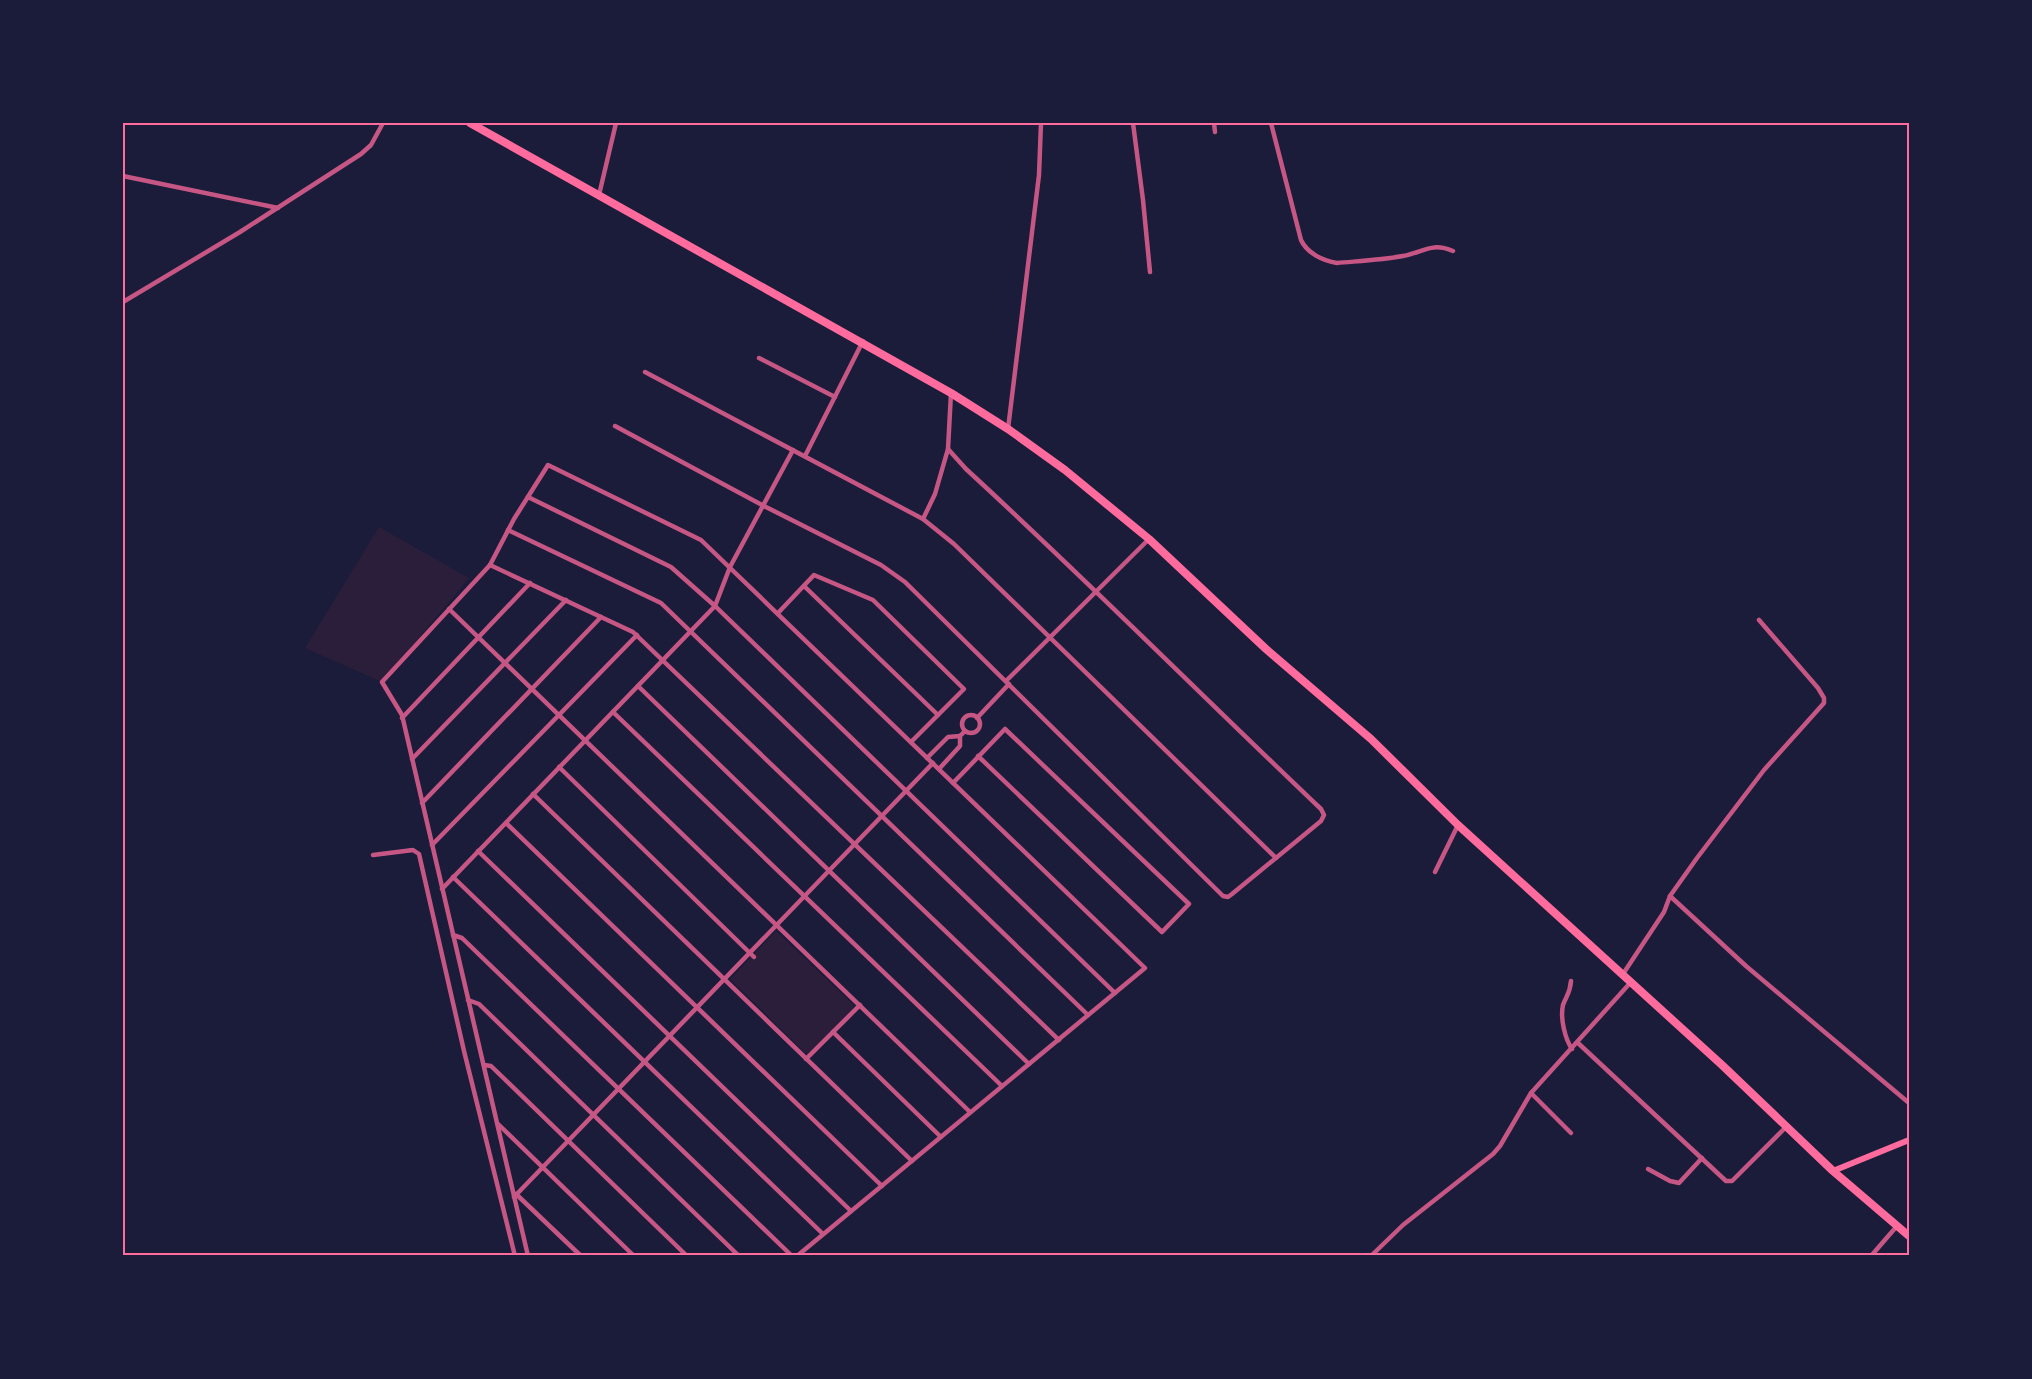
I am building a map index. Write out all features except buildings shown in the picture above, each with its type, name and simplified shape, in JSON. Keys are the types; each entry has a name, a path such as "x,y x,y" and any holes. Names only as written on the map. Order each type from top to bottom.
{"highway":[{"path":"470,123 951,393 1008,429 1065,470 1149,539 1266,649 1371,739 1458,825 1729,1071 1833,1171 1909,1236"}],"main road":[{"path":"1833,1171 1909,1140"}],"street":[{"path":"123,302 278,208 361,154 371,145 383,123"},
{"path":"599,195 616,123"},
{"path":"1008,429 1039,175 1041,123"},
{"path":"1133,123 1150,272"},
{"path":"1214,123 1215,132"},
{"path":"1271,123 1301,240 1310,252 1337,263 1404,256 1432,247 1453,251"},
{"path":"123,176 278,208"},
{"path":"805,456 862,342"},
{"path":"759,357 835,397"},
{"path":"645,372 923,519 954,543 1276,858"},
{"path":"923,519 935,494 948,449 951,393"},
{"path":"615,426 891,572 905,582 1223,896 1228,897 1321,821 1324,812 1097,591 966,469 948,449"},
{"path":"442,888 715,606 730,567 793,450"},
{"path":"528,1256 402,718 382,682 490,565 508,530 548,465 694,536 730,567 1145,968 797,1256"},
{"path":"528,497 671,567 715,606 1115,993"},
{"path":"508,530 661,603 1088,1016"},
{"path":"977,718 1050,637 1149,539"},
{"path":"490,565 637,635 1059,1040"},
{"path":"778,613 814,574 873,600 964,688 911,742"},
{"path":"402,718 530,584"},
{"path":"804,586 938,715"},
{"path":"412,759 566,600"},
{"path":"449,609 970,1112"},
{"path":"422,803 601,617"},
{"path":"1623,974 1664,912 1670,896 1764,770 1824,703 1824,698 1818,688 1759,620"},
{"path":"432,845 637,635"},
{"path":"638,686 1029,1064"},
{"path":"613,712 1002,1086"},
{"path":"972,716 977,718 980,724 978,729 974,733 965,731 962,726 965,718 972,716"},
{"path":"953,783 978,756 1005,729 1189,904 1162,932 978,756"},
{"path":"927,758 948,737 960,736 965,731"},
{"path":"939,769 960,746 960,736"},
{"path":"515,1194 724,979 752,955 804,896 933,764"},
{"path":"559,767 752,955"},
{"path":"533,794 912,1161"},
{"path":"506,823 882,1186"},
{"path":"1435,872 1458,825"},
{"path":"373,855 412,850 419,854 464,1051 515,1256"},
{"path":"478,851 851,1211"},
{"path":"453,877 823,1234"},
{"path":"1670,896 1746,966 1909,1103"},
{"path":"453,935 462,938 792,1256"},
{"path":"1571,981 1570,992 1563,1008 1565,1038 1572,1049"},
{"path":"1371,1256 1403,1225 1500,1146 1531,1093 1631,982"},
{"path":"468,1000 479,1004 739,1256"},
{"path":"806,1059 860,1005"},
{"path":"833,1032 941,1137"},
{"path":"1578,1043 1726,1181 1732,1181 1786,1127"},
{"path":"483,1065 491,1066 687,1256"},
{"path":"1531,1093 1571,1133"},
{"path":"497,1123 634,1256"},
{"path":"1648,1169 1679,1183 1702,1158"},
{"path":"515,1194 581,1256"},
{"path":"1871,1256 1897,1225"}],"shaded area":[{"path":"379,527 469,578 382,682 305,648"},
{"path":"776,931 855,1006 807,1055 730,979"}]}
